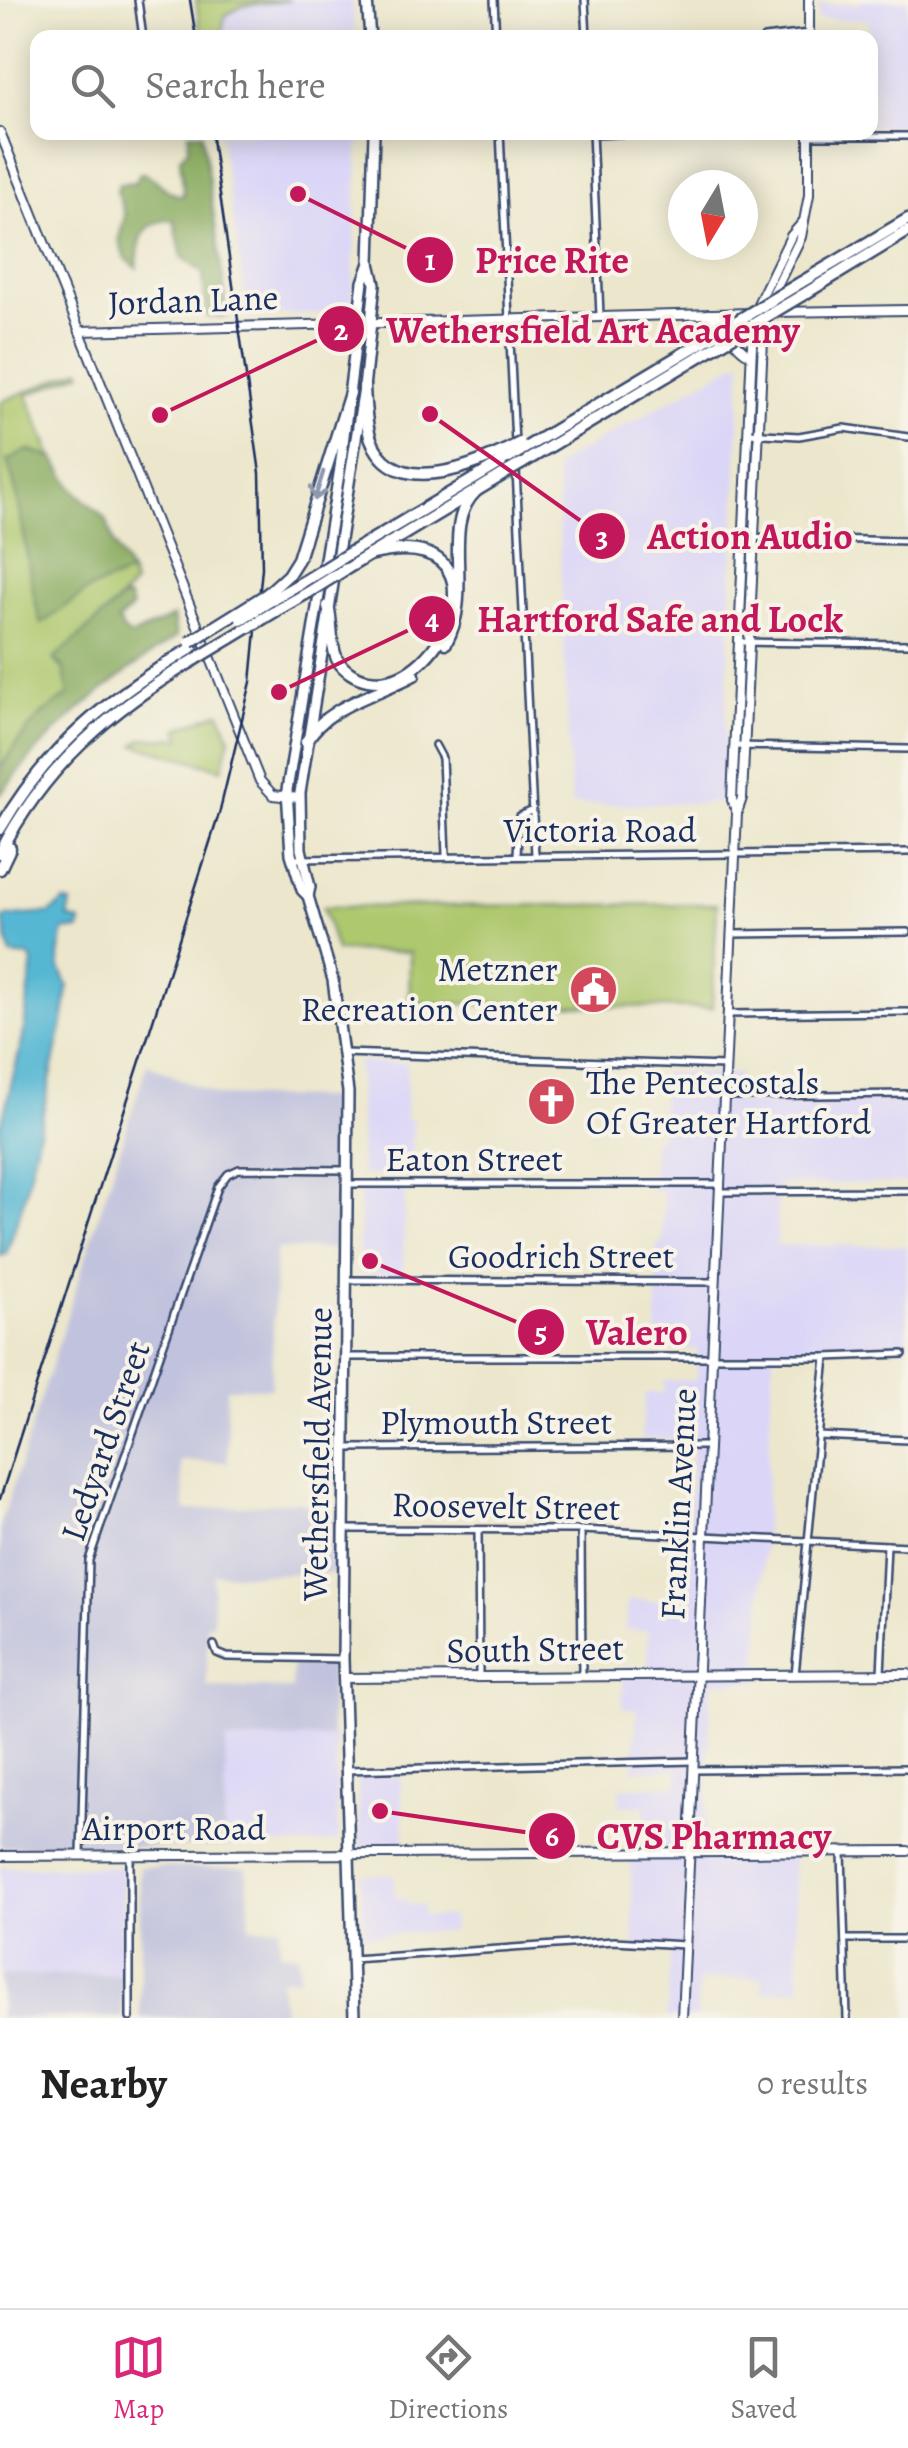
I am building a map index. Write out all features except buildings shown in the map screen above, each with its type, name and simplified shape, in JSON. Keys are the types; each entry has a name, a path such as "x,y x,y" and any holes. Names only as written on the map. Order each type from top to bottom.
{"highway":[{"path":"0,853 32,798 69,754 111,714 193,650 270,602 308,592 521,464 908,219"},
{"path":"803,288 908,231"},
{"path":"0,829 29,783 63,742 150,672 193,650 514,451 717,340"},
{"path":"364,386 373,443 385,459 400,469 442,473 514,451"},
{"path":"270,602 298,559 350,393"},
{"path":"301,748 328,716 412,676 443,648 460,605 458,518 476,491"},
{"path":"328,606 336,657 359,678 381,680 402,674 435,648 448,625 454,600 447,569 434,555 416,549 369,555"},
{"path":"0,870 30,809 69,754"}],"main road":[{"path":"367,0 369,30"},
{"path":"809,0 809,30"},
{"path":"0,132 260,782 270,794 299,798"},
{"path":"297,858 287,798 301,748 328,606 372,321 374,140"},
{"path":"736,813 732,800 754,313 803,222 808,195 809,140"},
{"path":"736,813 742,802 766,313 790,248"},
{"path":"297,858 301,748 363,282 370,263"},
{"path":"784,270 788,294 810,312"},
{"name":"Jordan Lane","path":"80,331 509,317 908,310"},
{"path":"706,313 718,319 743,351 752,355"},
{"name":"Franklin Avenue","path":"682,2018 736,813"},
{"name":"Wethersfield Avenue","path":"297,858 310,887 308,896 328,963 344,1053 348,1184 343,1678 354,2018"},
{"name":"South Street","path":"343,1678 908,1674"},
{"name":"Airport Road","path":"0,1856 908,1851"}],"street":[{"path":"138,0 143,30"},
{"path":"494,0 496,30"},
{"path":"585,0 587,30"},
{"path":"878,135 908,136"},
{"path":"500,140 536,855"},
{"path":"592,140 600,315"},
{"path":"748,433 799,436 844,428 908,436"},
{"path":"743,537 908,541"},
{"path":"738,642 908,644"},
{"path":"435,745 442,758 446,855"},
{"path":"734,746 908,750"},
{"path":"518,856 519,816 531,811"},
{"name":"Victoria Road","path":"297,858 908,852"},
{"path":"731,934 908,932"},
{"path":"728,1014 908,1012"},
{"path":"344,1053 725,1066"},
{"path":"724,1096 908,1094"},
{"name":"Ledyard Street","path":"81,1856 90,1560 218,1187 228,1174 239,1169 348,1170"},
{"name":"Eaton Street","path":"348,1184 908,1192"},
{"name":"Goodrich Street","path":"347,1280 715,1282"},
{"path":"346,1357 826,1358 903,1354"},
{"path":"795,1675 826,1358"},
{"path":"818,1436 908,1440"},
{"name":"Plymouth Street","path":"345,1448 708,1446"},
{"name":"Roosevelt Street","path":"344,1529 581,1530 908,1546"},
{"path":"478,1530 479,1678"},
{"path":"581,1530 582,1676"},
{"path":"881,1674 887,1545"},
{"path":"214,1645 218,1654 228,1657 343,1659"},
{"path":"346,1770 908,1768"},
{"path":"842,1852 847,2018"},
{"path":"130,1856 130,2018"},
{"path":"845,1939 908,1939"},
{"path":"352,1959 614,1941 685,1944"}],"shaded area":[{"path":"290,0 352,0 354,30 222,30 225,16 234,9"},
{"path":"862,0 908,0 908,127 878,127 878,30 869,30 869,20 818,19 818,5 861,4"},
{"path":"221,140 359,140 352,312 248,316"},
{"path":"742,360 722,803 571,805 556,465"},
{"path":"358,1062 407,1063 406,1119 413,1120 410,1175 361,1175"},
{"path":"147,1064 218,1096 339,1098 338,1249 276,1249 271,1388 226,1388 228,1462 180,1461 186,1511 299,1501 312,1508 335,1511 334,1574 213,1574 213,1623 207,1624 207,1687 292,1689 292,1665 330,1665 331,1737 226,1741 224,1847 0,1847 0,1527"},
{"path":"663,1072 739,1074 739,1103 908,1101 908,1183 777,1185 777,1245 908,1246 907,1348 774,1349 757,1682 712,1682 705,1843 792,1843 800,1989 762,1992 762,1977 699,1981 697,2018 667,2018 670,1950 634,1948 630,1844 645,1843 645,1806 620,1806 620,1788 678,1785 678,1769 633,1770 637,1709 622,1709 623,1667 648,1667 648,1631 626,1630 628,1600 686,1602 693,1439 641,1439 645,1393 664,1393 664,1381 696,1380 697,1349 657,1349 657,1243 663,1243 663,1191 652,1190 653,1139 660,1138"},
{"path":"360,1190 405,1190 403,1274 359,1274"},
{"path":"335,1736 338,1841 224,1847 225,1741"},
{"path":"400,1776 405,1846 360,1846 358,1778"},
{"path":"0,1867 122,1867 122,1975 0,1975"},
{"path":"140,1867 247,1868 250,1927 279,1927 280,1953 298,1953 299,1978 280,1978 283,2017 343,2018 140,2018"},
{"path":"394,1874 395,1899 407,1899 407,1905 422,1905 423,1917 452,1916 453,1931 363,1936 361,1875"},
{"path":"0,1975 122,1975 122,2018 0,2018"}],"green space":[{"path":"196,0 290,0 242,6 225,16 222,30 200,30"},
{"path":"189,140 203,140 228,316 206,314 203,273 182,257 174,220 148,228 140,242 137,268 124,257 119,239 125,215 117,191 119,184 135,182 140,173 146,174 171,193 184,196 180,158 188,149"},
{"path":"81,369 83,372 27,395 89,549 34,592 41,623 90,589 130,573 134,584 54,660 64,669 69,695 41,715 0,769 0,402"},
{"path":"28,450 54,458 74,490 106,519 130,573 90,589 41,624 7,461"},
{"path":"124,597 132,608 118,621 124,631 132,636 173,617 176,637 81,708 38,749 0,795 0,769 15,745 41,715 69,695 63,667 54,659"},
{"path":"220,712 230,737 222,769 135,745 142,739 181,738 178,729"},
{"path":"717,904 712,1008 409,1003 410,952 336,951 323,907"}],"water":[{"path":"64,902 71,904 68,918 81,922 80,930 64,930 59,956 68,986 64,1017 24,1199 6,1254 0,1256 0,1129 23,1037 33,962 30,957 11,955 3,920 49,914"}],"railway":[{"path":"190,0 195,30"},
{"path":"0,1499 219,814 251,682 262,568 260,473 212,140"}],"place":[{"name":"Price Rite","path":"298,194"},
{"name":"Action Audio","path":"430,414"},
{"name":"Wethersfield Art Academy","path":"160,415"},
{"name":"Hartford Safe and Lock","path":"279,692"},
{"name":"Metzner Recreation Center","path":"593,989"},
{"name":"The Pentecostals Of Greater Hartford","path":"551,1102"},
{"name":"Valero","path":"370,1261"},
{"name":"CVS Pharmacy","path":"380,1811"}]}
